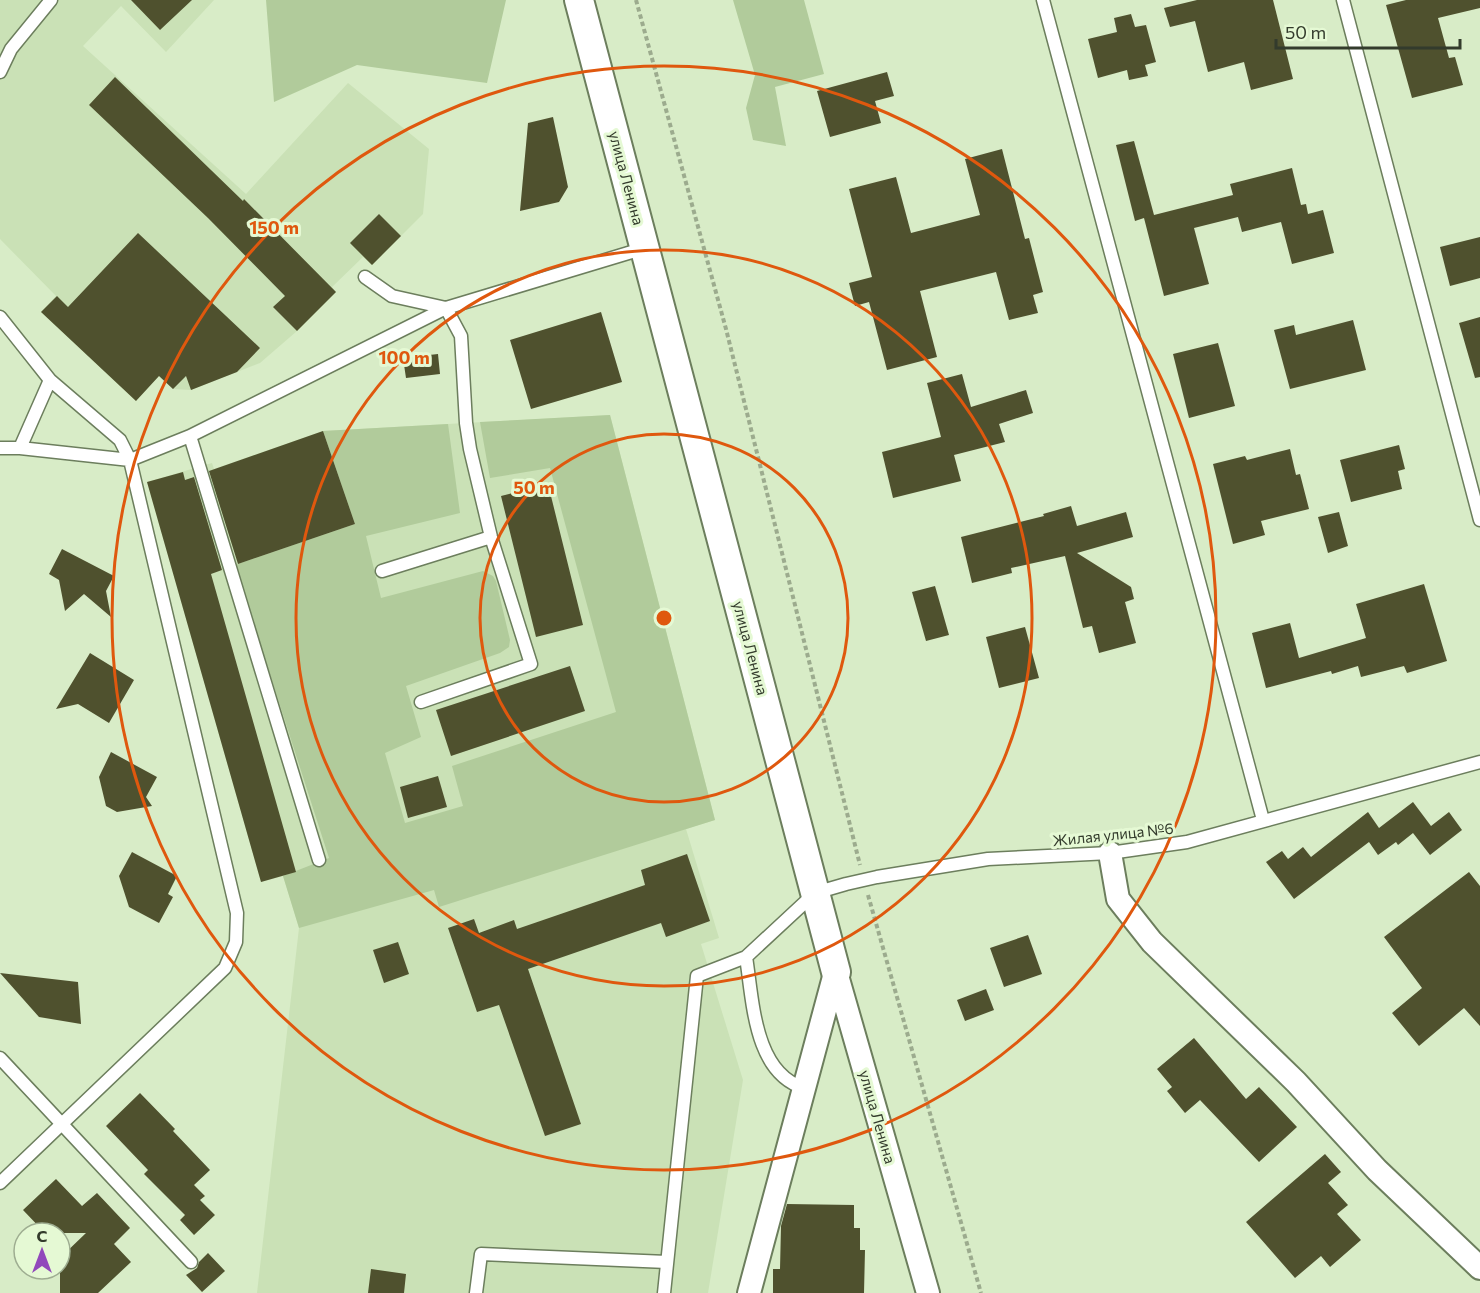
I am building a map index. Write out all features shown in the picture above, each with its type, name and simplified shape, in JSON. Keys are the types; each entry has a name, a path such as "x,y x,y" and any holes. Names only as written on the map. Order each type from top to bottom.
{"street":[{"name":"улица Ленина","path":"579,0 836,972 928,1293"},
{"path":"1110,853 1118,899 1152,942 1296,1082 1377,1170 1480,1268"},
{"path":"749,1293 836,972"}],"lane":[{"path":"0,72 11,49 51,0"},
{"path":"1042,0 1263,820"},
{"path":"1343,0 1480,520"},
{"path":"0,448 20,448 130,460 190,436 446,308 645,248"},
{"path":"365,277 392,296 446,308 461,336 466,423 470,449 491,537 531,664 422,702"},
{"path":"0,317 50,380 120,440 130,460 237,913 236,942 225,968 0,1183"},
{"path":"20,448 50,380"},
{"path":"190,436 319,860"},
{"path":"382,571 491,537"},
{"name":"Жилая улица №6","path":"815,893 864,880 988,859 1110,853 1186,842 1480,762"},
{"path":"664,1293 697,976 746,957 815,893"},
{"path":"746,957 759,1032 766,1055 779,1073 792,1084 804,1088"},
{"path":"0,1058 191,1262"},
{"path":"476,1293 481,1254 667,1262"}],"path":[{"path":"636,0 726,329 864,880 981,1293"}],"shaded area":[{"path":"0,0 214,0 166,52 121,6 83,46 246,194 348,83 429,149 423,214 372,265 363,257 332,287 336,292 297,331 260,363 191,390 173,389 159,376 136,401 41,312 56,296 0,239"},
{"path":"266,0 506,0 487,83 357,65 274,102"},
{"path":"733,0 804,0 824,74 775,87 786,146 753,140 746,108 755,75"},
{"path":"610,415 715,820 686,829 719,938 701,944 743,1080 708,1293 257,1293 299,928 283,876 261,882 147,482 212,463 214,469 323,431"},
{"path":"610,415 715,820 439,907 434,890 299,928 283,876 329,858 235,565 355,524 323,431 448,424 460,513 366,536 381,598 483,571 493,576 496,581 510,640 509,647 500,653 406,686 421,737 385,753 405,823 463,806 452,766 616,712 550,468 490,478 480,422"}],"building":[{"path":"131,0 192,0 160,30"},
{"path":"1197,0 1273,0 1293,79 1251,90 1244,62 1208,72 1195,21 1170,27 1164,8"},
{"path":"1406,0 1480,0 1480,8 1438,18 1449,58 1455,57 1463,85 1412,98 1386,5"},
{"path":"1131,14 1135,27 1146,25 1156,62 1145,65 1148,76 1129,80 1127,70 1098,78 1088,39 1117,32 1114,18"},
{"path":"887,72 894,96 875,101 881,123 830,137 817,91"},
{"path":"115,77 243,201 244,199 336,292 297,331 273,307 285,296 208,218 89,105"},
{"path":"553,117 568,187 559,202 520,211 528,123"},
{"path":"1134,141 1154,215 1233,195 1230,184 1292,168 1301,205 1306,204 1308,214 1323,210 1334,253 1292,264 1281,222 1242,232 1238,217 1194,228 1209,284 1164,296 1144,218 1135,221 1116,145"},
{"path":"1002,149 1025,239 1029,238 1043,292 1033,295 1038,313 1009,320 996,272 920,291 937,357 887,370 869,302 855,306 849,283 872,277 849,189 896,177 911,233 980,215 965,159"},
{"path":"379,214 401,236 372,265 350,243"},
{"path":"138,233 260,348 237,372 191,390 186,376 173,389 159,376 136,401 41,312 57,296 68,307"},
{"path":"1480,237 1480,278 1450,286 1440,247"},
{"path":"601,312 622,382 531,409 510,340"},
{"path":"1480,317 1480,377 1475,378 1459,323"},
{"path":"1353,320 1366,370 1290,389 1274,330 1294,325 1296,335"},
{"path":"1218,343 1235,406 1189,418 1173,354"},
{"path":"438,354 440,374 406,378 403,358"},
{"path":"962,374 971,407 1026,390 1033,413 999,424 1005,442 954,455 961,481 893,498 882,452 941,437 927,383"},
{"path":"323,431 355,524 238,564 209,471"},
{"path":"1399,445 1405,469 1398,471 1402,489 1351,502 1340,460"},
{"path":"1290,449 1296,475 1300,474 1309,509 1261,521 1265,535 1233,544 1213,464 1245,456 1247,460"},
{"path":"183,472 185,480 194,477 222,570 211,574 296,872 261,882 147,482"},
{"path":"548,484 583,625 536,637 501,496"},
{"path":"1071,506 1077,526 1126,512 1133,537 1077,553 1131,587 1134,599 1125,602 1136,643 1099,653 1092,626 1083,628 1065,556 1011,568 1012,573 972,583 961,537 1044,516 1043,514"},
{"path":"1339,512 1348,546 1328,553 1318,517"},
{"path":"62,549 114,576 106,591 111,617 84,594 65,611 59,580 49,574"},
{"path":"1424,584 1447,661 1407,673 1404,666 1361,677 1358,666 1266,688 1252,633 1290,623 1299,658 1366,638 1356,604"},
{"path":"935,586 949,635 926,641 912,592"},
{"path":"1025,627 1039,678 999,688 986,637"},
{"path":"90,653 134,680 109,723 78,704 56,709"},
{"path":"570,666 585,711 451,756 436,710"},
{"path":"111,752 157,777 146,797 152,806 117,812 106,806 99,777"},
{"path":"438,776 447,807 408,818 400,787"},
{"path":"1413,802 1431,826 1449,812 1462,830 1430,855 1413,833 1398,845 1396,842 1378,855 1369,842 1294,899 1266,862 1282,851 1288,859 1303,847 1311,857 1368,812 1379,828"},
{"path":"132,852 177,876 168,894 173,897 159,923 129,907 119,876"},
{"path":"687,854 710,921 666,937 661,923 528,969 581,1124 545,1136 499,1005 477,1012 448,928 474,919 479,933 514,920 517,929 645,885 641,870"},
{"path":"1469,872 1480,886 1480,1026 1464,1008 1419,1046 1392,1013 1422,988 1384,937"},
{"path":"1028,935 1042,974 1004,987 990,948"},
{"path":"398,942 409,974 384,983 373,950"},
{"path":"0,973 78,982 81,1024 39,1017"},
{"path":"986,989 994,1010 965,1021 957,1000"},
{"path":"1194,1038 1246,1099 1259,1087 1297,1127 1259,1162 1200,1100 1185,1113 1167,1091 1172,1087 1157,1069"},
{"path":"140,1093 210,1170 194,1185 205,1196 200,1200 215,1215 194,1235 180,1220 185,1215 144,1174 148,1170 106,1126"},
{"path":"1325,1154 1341,1172 1328,1183 1348,1205 1337,1214 1361,1240 1330,1267 1321,1256 1295,1278 1246,1222"},
{"path":"56,1179 82,1206 97,1193 130,1228 114,1244 131,1262 98,1293 60,1293 60,1281 72,1281 72,1246 86,1233 72,1233 72,1221 34,1221 23,1210"},
{"path":"787,1204 854,1205 854,1228 860,1228 860,1250 865,1250 864,1293 773,1293 773,1269 780,1269 781,1226"},
{"path":"208,1253 225,1271 202,1292 186,1275 197,1268 199,1262"},
{"path":"371,1269 406,1274 404,1293 368,1293"}]}
